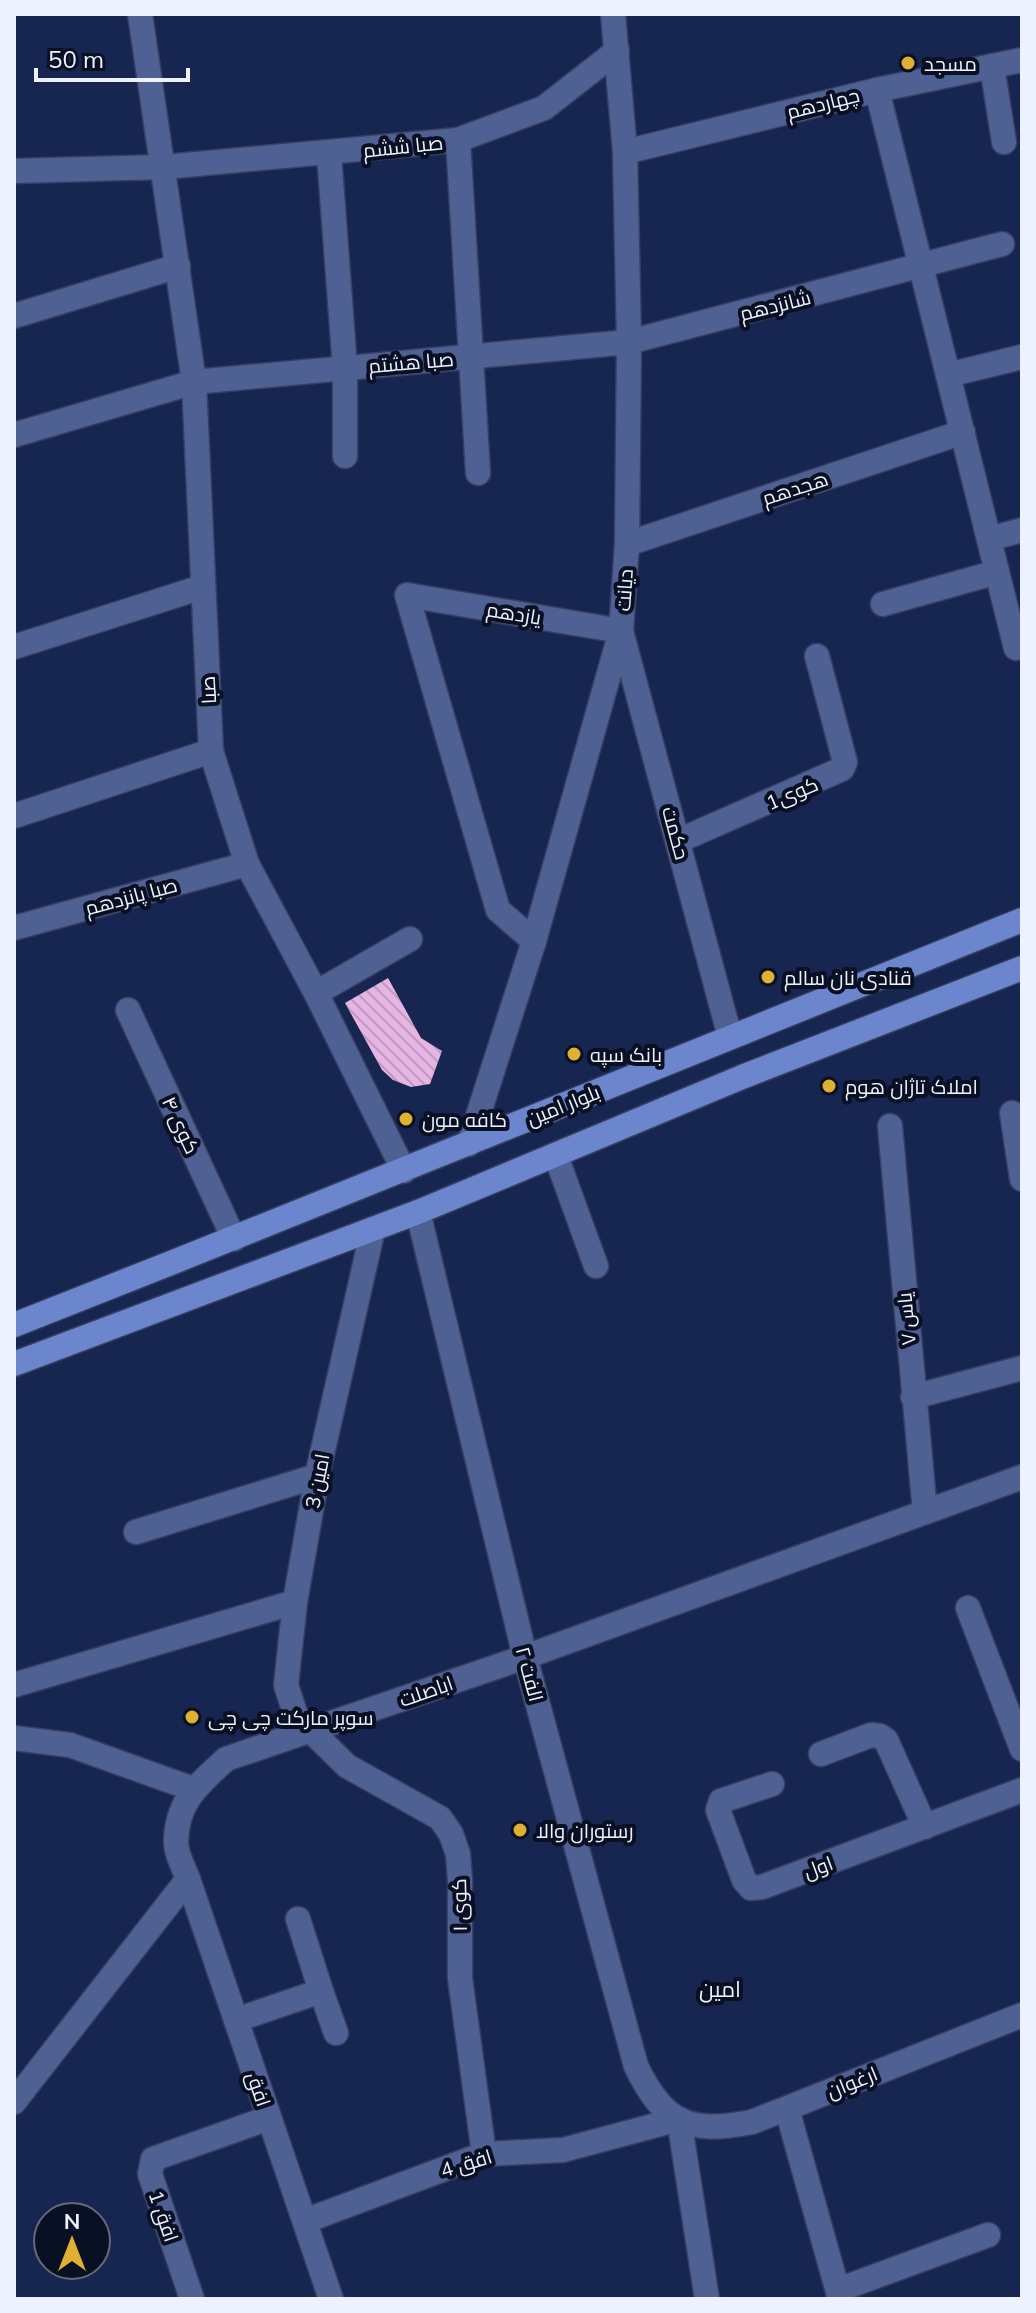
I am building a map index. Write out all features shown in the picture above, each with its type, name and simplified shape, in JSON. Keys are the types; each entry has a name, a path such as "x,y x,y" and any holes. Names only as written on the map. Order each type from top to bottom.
{"main road":[{"name":"بلوار امین","path":"14,1325 404,1171 1022,920"},
{"path":"14,1364 418,1212 742,1077 1022,968"},
{"path":"730,1037 742,1077"}],"street":[{"name":"صبا","path":"140,14 194,382 211,751 247,864 316,993 404,1171"},
{"name":"دیانت","path":"469,1144 534,941 621,631 627,544 629,342 625,152 613,14"},
{"name":"صبا ششم","path":"14,171 164,167 458,140 544,108 617,51"},
{"name":"چهاردهم","path":"625,152 877,90 1022,60"},
{"path":"992,66 1004,142"},
{"path":"877,90 1016,648"},
{"path":"458,140 478,473"},
{"path":"329,154 345,368 345,456"},
{"name":"شانزدهم","path":"629,342 1002,244"},
{"path":"14,316 178,266"},
{"name":"صبا هشتم","path":"14,435 194,382 629,342"},
{"path":"948,375 1022,357"},
{"name":"هجدهم","path":"627,544 963,432"},
{"path":"989,539 1022,530"},
{"path":"883,604 997,572"},
{"path":"14,647 202,587"},
{"name":"یازدهم","path":"534,941 498,910 407,595 621,631"},
{"name":"حکمت","path":"621,631 730,1037"},
{"name":"کوی1","path":"678,841 842,769 845,762 817,656"},
{"path":"14,816 211,751"},
{"name":"صبا پانزدهم","path":"14,928 247,864"},
{"path":"316,993 410,939"},
{"name":"کوی ۴","path":"128,1010 234,1239"},
{"path":"1012,1113 1022,1179"},
{"name":"یاس ۷","path":"890,1126 925,1512"},
{"path":"556,1156 596,1266"},
{"name":"الفت ۲","path":"418,1212 525,1657 636,2066 649,2093 668,2113 679,2119"},
{"name":"امین 3","path":"311,1730 296,1716 286,1685 295,1602 317,1476 373,1229"},
{"path":"913,1397 1022,1368"},
{"path":"136,1532 317,1476"},
{"name":"اباصلت","path":"188,1879 176,1845 182,1811 193,1789 226,1759 525,1657 1022,1477"},
{"path":"14,1685 295,1602"},
{"path":"968,1608 1022,1749"},
{"name":"کوی ۱","path":"311,1730 347,1766 440,1818 451,1834 458,1854 460,1880 460,1978 484,2154"},
{"path":"821,1754 871,1735 886,1740 925,1827"},
{"path":"14,1738 70,1745 193,1789"},
{"name":"اول","path":"772,1784 721,1801 719,1805 718,1810 744,1880 751,1888 762,1887 1022,1790"},
{"path":"14,2102 188,1879"},
{"name":"افق","path":"188,1879 331,2299"},
{"path":"298,1919 336,2033"},
{"path":"236,2020 321,1991"},
{"name":"ارغوان","path":"679,2119 717,2129 752,2122 1022,2015"},
{"path":"991,2027 1022,2036"},
{"path":"787,2109 839,2294 988,2235"},
{"name":"افق 1","path":"192,2299 150,2174 150,2166 153,2159 269,2118"},
{"path":"679,2119 707,2299"},
{"name":"افق 4","path":"305,2221 484,2154 563,2150 679,2119"}],"building":[{"path":"388,978 421,1038 442,1051 430,1084 411,1087 393,1080 382,1070 345,1003"}],"place":[{"name":"مسجد","path":"908,63"},
{"name":"قنادی نان سالم","path":"768,977"},
{"name":"بانک سپه","path":"574,1054"},
{"name":"املاک تاژان هوم","path":"829,1086"},
{"name":"کافه مون","path":"406,1119"},
{"name":"سوپر مارکت چی چی","path":"192,1717"},
{"name":"رستوران والا","path":"520,1830"}],"district":[{"name":"امین","path":"720,1989"}]}
